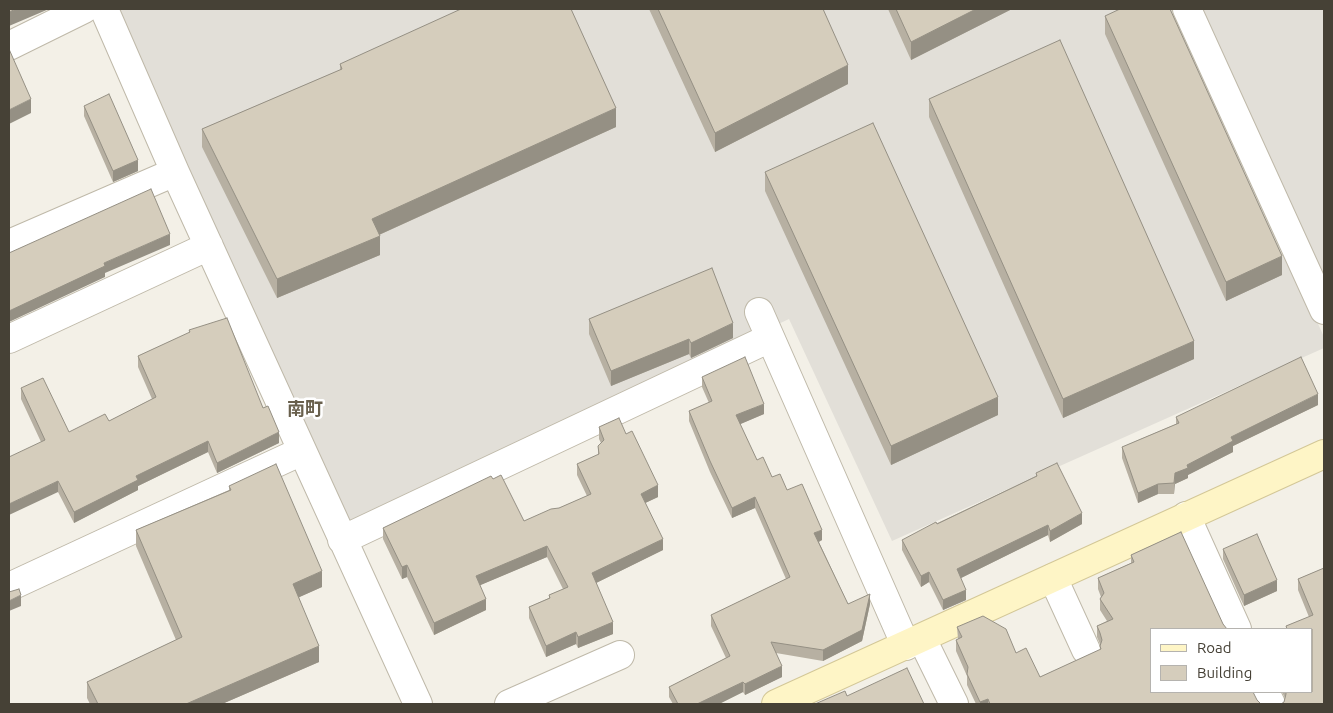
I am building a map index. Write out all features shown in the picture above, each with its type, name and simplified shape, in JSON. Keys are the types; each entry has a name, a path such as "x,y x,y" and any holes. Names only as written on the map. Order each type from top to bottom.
{"street":[{"path":"9,46 84,9"},
{"path":"104,9 175,172 418,704"},
{"path":"1187,9 1324,310"},
{"path":"9,244 175,172"},
{"path":"9,339 209,246"},
{"path":"759,312 914,642 954,704"},
{"path":"342,540 770,338"},
{"path":"9,587 302,452"},
{"path":"776,704 1324,454"},
{"path":"1186,516 1237,628"},
{"path":"1053,578 1086,650"},
{"path":"509,704 620,655"}],"shaded area":[{"path":"116,9 1176,9 1324,337 1324,348 892,541 789,319 351,525"},
{"path":"1195,9 1324,9 1324,298"}],"building":[{"path":"461,9 571,9 616,108 372,219 380,236 277,279 202,129 342,69 340,64"},
{"path":"658,9 823,9 848,65 715,133"},
{"path":"896,9 976,9 911,42"},
{"path":"1120,9 1170,9 1282,256 1226,282 1105,16"},
{"path":"1060,40 1194,341 1063,399 929,99"},
{"path":"9,49 31,99 9,110"},
{"path":"109,94 138,160 113,171 84,106"},
{"path":"873,123 998,397 891,446 765,172"},
{"path":"151,189 170,234 104,263 105,266 9,311 9,253"},
{"path":"712,268 733,323 691,343 689,339 611,371 589,319"},
{"path":"227,318 263,408 268,406 279,432 217,463 208,441 136,476 138,480 74,512 58,481 9,504 9,457 45,440 21,388 43,378 69,432 105,414 109,421 156,397 138,356 190,332 189,330"},
{"path":"745,357 764,404 736,415 757,460 763,457 772,477 780,474 787,490 802,484 822,530 814,533 848,604 870,594 862,630 823,650 771,642 782,666 697,704 678,704 669,687 730,656 711,615 790,577 755,497 732,508 689,411 712,401 702,377"},
{"path":"1301,357 1318,394 1231,437 1233,441 1187,465 1188,468 1175,473 1174,483 1158,484 1138,493 1122,447 1179,423 1176,417"},
{"path":"619,418 626,434 632,431 658,485 641,494 663,539 592,573 613,622 578,637 576,632 546,646 529,607 550,598 549,595 568,587 547,546 476,576 486,599 434,623 407,565 402,567 383,528 491,476 493,479 501,475 524,521 591,494 577,464 599,454 598,446 604,440 599,427"},
{"path":"1057,463 1082,513 1050,531 1048,525 957,569 966,590 943,600 929,572 921,576 902,540 936,522 937,524 1037,476 1036,473"},
{"path":"276,464 322,571 293,584 319,646 186,704 98,704 87,682 182,637 136,530 231,490 229,486"},
{"path":"1181,532 1226,628 1150,628 1150,693 1254,693 1261,704 990,704 988,699 980,702 967,674 968,667 956,640 962,637 957,627 983,616 1006,629 1016,653 1026,648 1040,677 1101,649 1102,640 1097,626 1113,619 1100,599 1104,593 1098,578 1134,562 1131,555"},
{"path":"1257,534 1277,580 1244,595 1223,549"},
{"path":"1324,568 1324,704 1281,704 1284,702 1286,693 1313,693 1313,628 1287,628 1286,626 1313,615 1298,579"},
{"path":"19,589 21,595 9,601 9,592"},
{"path":"907,668 924,704 815,704 845,691 847,696"}],"district":[{"name":"南町","path":"305,409"}]}
